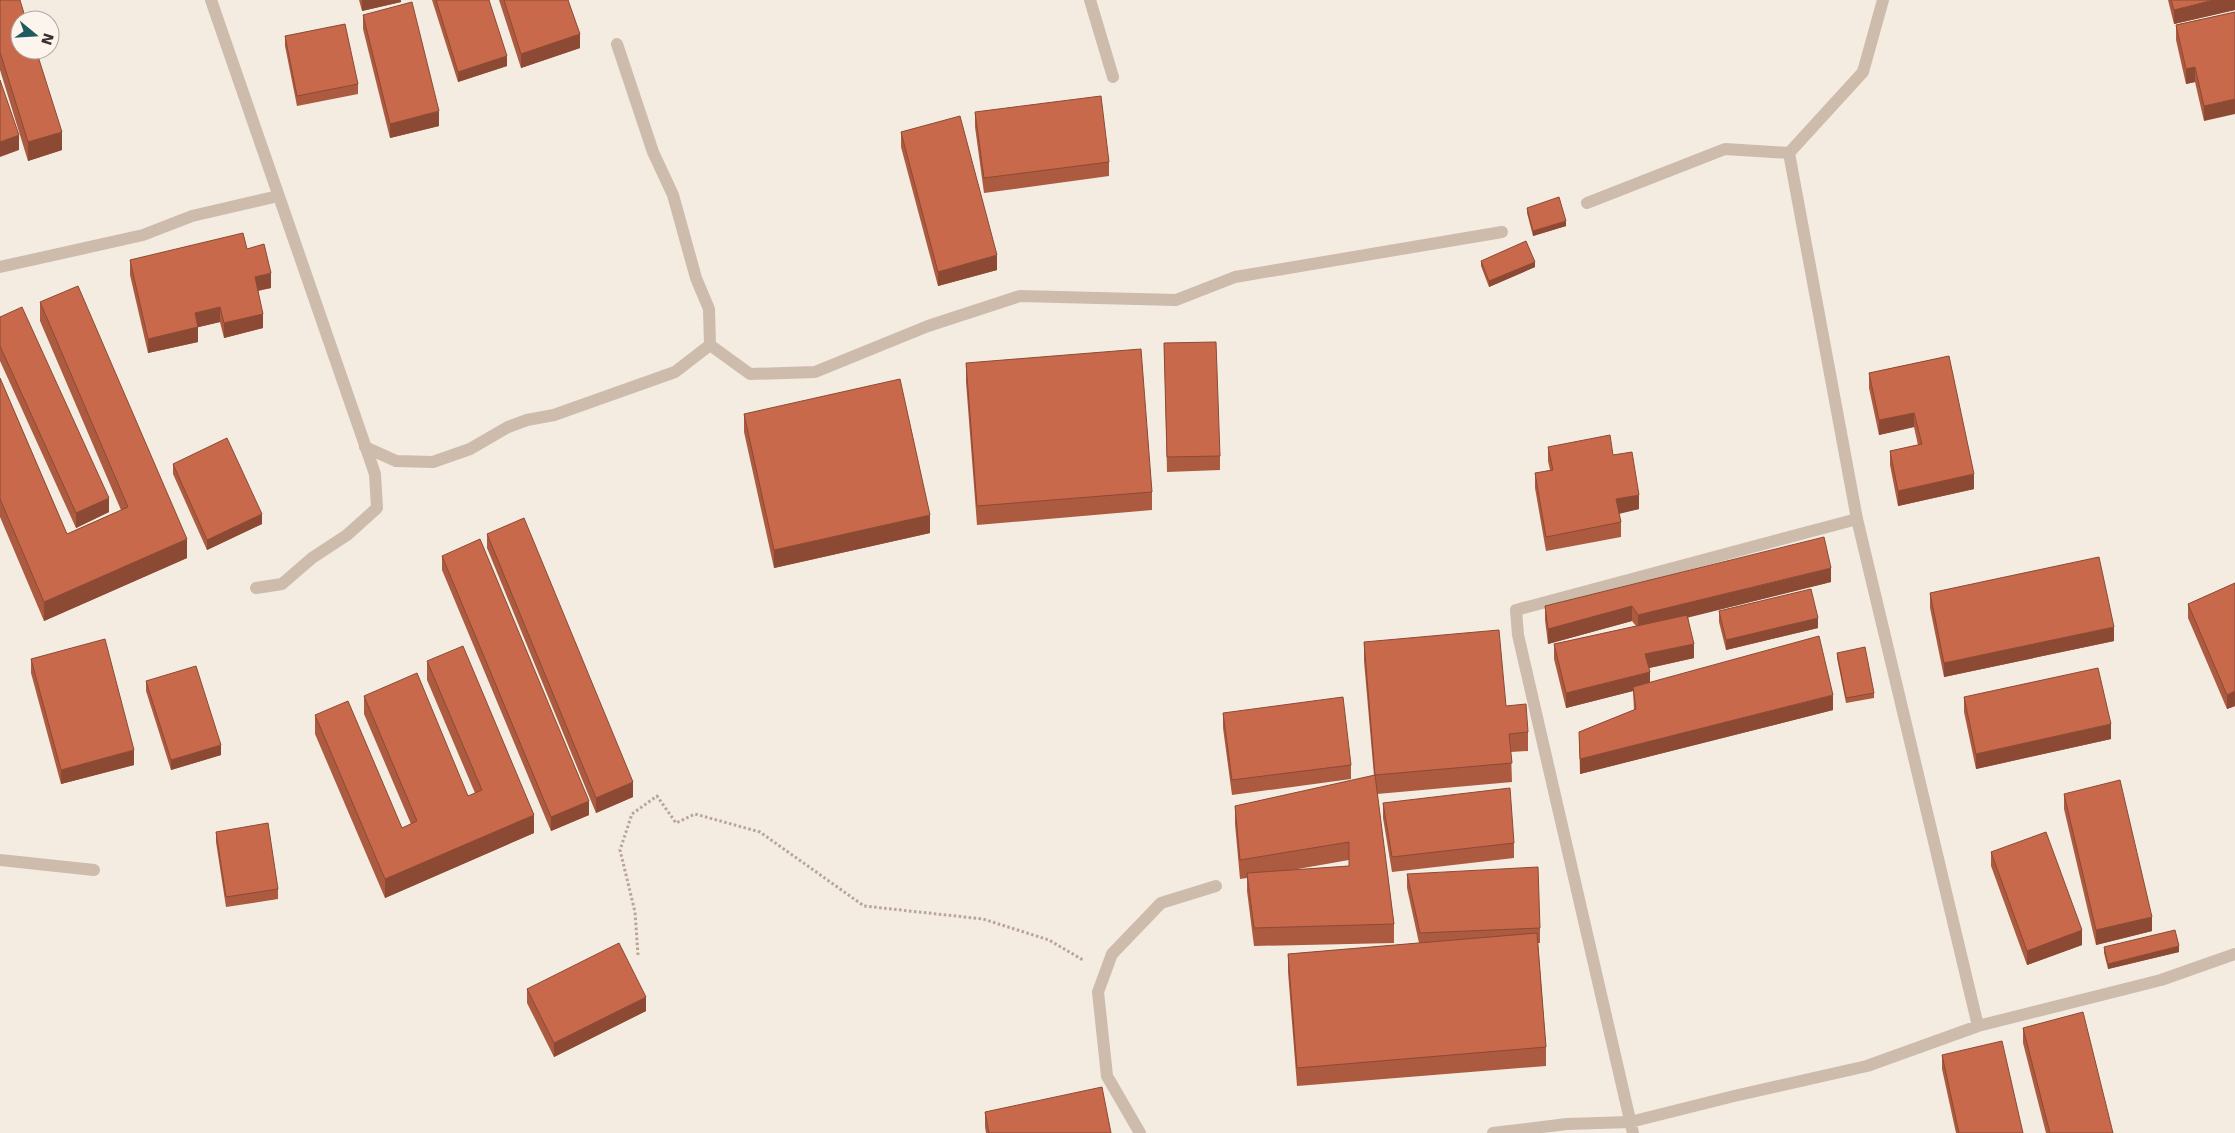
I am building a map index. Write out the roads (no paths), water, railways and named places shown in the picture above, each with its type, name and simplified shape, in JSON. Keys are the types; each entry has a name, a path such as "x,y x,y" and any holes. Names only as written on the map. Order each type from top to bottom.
{"street":[{"path":"211,0 374,474 377,508 347,535 312,558 282,584 256,588"},
{"path":"1090,0 1113,77"},
{"path":"1789,153 1864,72 1883,0"},
{"path":"617,44 653,152 673,195 696,278 709,309 710,345"},
{"path":"1587,203 1725,149 1789,153"},
{"path":"1789,153 1858,519 1978,1026"},
{"path":"0,267 143,235 192,216 278,196"},
{"path":"710,345 750,374 814,372 928,326 1020,296 1176,300 1235,277 1502,232"},
{"path":"365,447 396,460 433,462 470,449 508,427 527,420 554,415 675,372 710,345"},
{"path":"1631,1128 1518,635 1516,610 1858,519"},
{"path":"0,860 94,870"},
{"path":"1140,1133 1107,1076 1098,992 1112,954 1161,903 1216,886"},
{"path":"1493,1133 1567,1124 1631,1128 1734,1096 1867,1066 1978,1026 2161,980 2235,954"}]}
